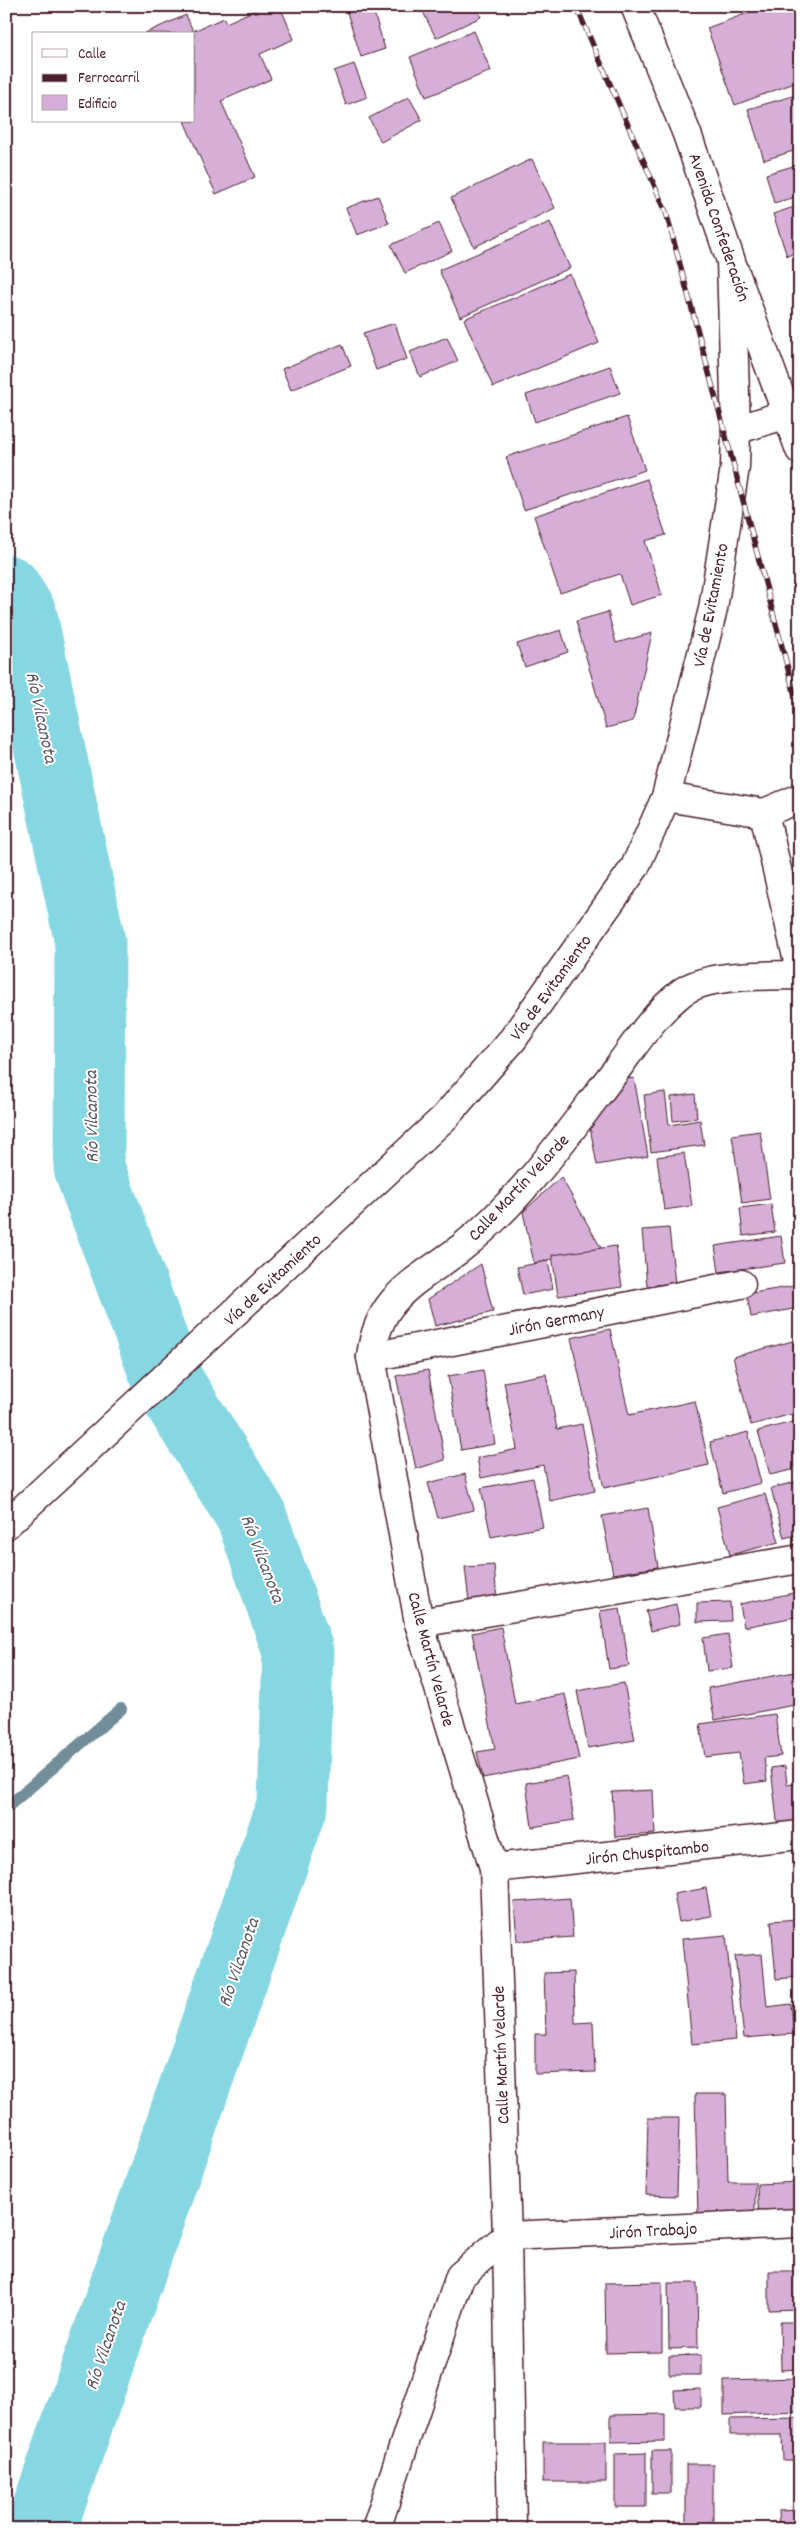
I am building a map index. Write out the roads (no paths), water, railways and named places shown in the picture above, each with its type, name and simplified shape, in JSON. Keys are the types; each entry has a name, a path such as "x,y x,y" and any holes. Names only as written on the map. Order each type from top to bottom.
{"main road":[{"name":"Avenida Confederación","path":"635,6 687,134 731,260 793,412 800,450"},
{"name":"Vía de Evitamiento","path":"15,1517 445,1117 513,1039 635,867 666,797 713,609 734,467 736,430 731,260"},
{"path":"736,430 793,412"},
{"path":"666,797 764,813 800,798"},
{"path":"764,813 800,970"},
{"name":"Calle Martín Velarde","path":"512,2529 507,2236 494,1868 419,1623 371,1357 373,1339 388,1306 407,1286 462,1247 521,1189 564,1138 657,1016 682,992 704,983 727,979 800,975"},
{"name":"Jirón Germany","path":"371,1357 741,1284"},
{"path":"419,1623 800,1559"},
{"name":"Jirón Chuspitambo","path":"494,1868 800,1836"},
{"name":"Jirón Trabajo","path":"507,2236 800,2223"},
{"path":"376,2529 460,2276 507,2236"}],"waterway":[{"name":"Río Vilcanota","path":"6,590 22,616 90,942 89,1168 168,1382 251,1515 298,1651 293,1804 48,2508 44,2529"},
{"path":"6,1808 121,1709"}],"railway":[{"path":"576,6 666,212 800,714"}]}
